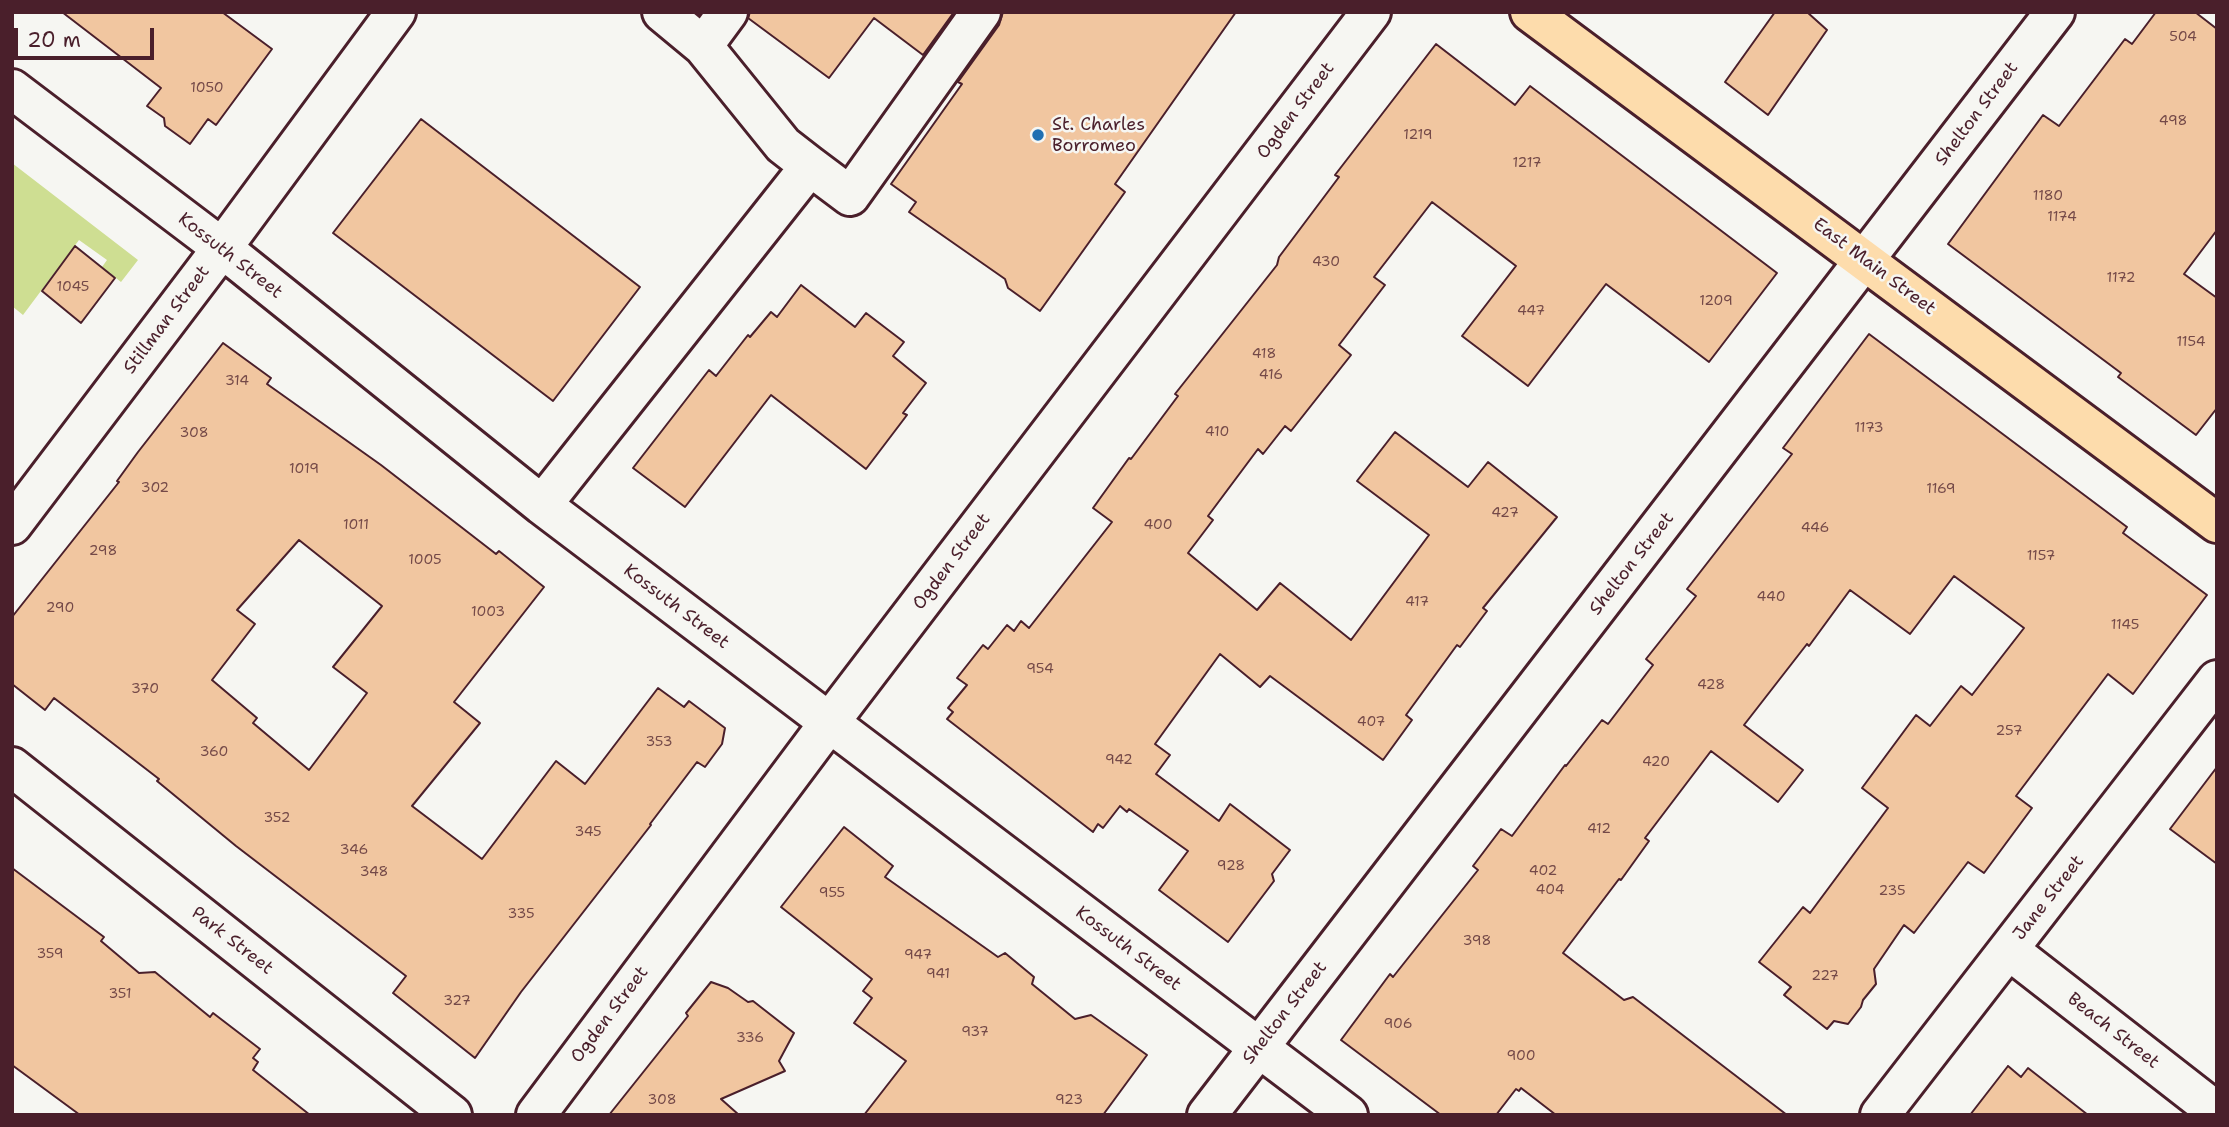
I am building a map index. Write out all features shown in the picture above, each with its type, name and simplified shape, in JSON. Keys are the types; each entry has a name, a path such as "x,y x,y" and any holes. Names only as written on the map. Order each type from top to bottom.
{"main road":[{"name":"East Main Street","path":"1530,12 2217,523"}],"street":[{"name":"Stillman Street","path":"12,525 222,248 396,12"},
{"path":"662,12 704,46 783,145 850,196 981,12"},
{"path":"704,46 728,12"},
{"name":"Ogden Street","path":"536,1115 829,723 1371,12"},
{"name":"Shelton Street","path":"1207,1115 2055,12"},
{"name":"Kossuth Street","path":"12,89 222,248 542,505 1348,1115"},
{"path":"542,505 810,166"},
{"name":"Jane Street","path":"1881,1115 2217,680"},
{"name":"Park Street","path":"12,767 452,1115"},
{"name":"Beach Street","path":"2009,950 2217,1112"}],"green space":[{"path":"12,163 138,260 121,282 102,267 107,260 79,240 23,315 12,306"}],"building":[{"path":"62,12 222,12 272,49 216,125 208,119 190,144 165,126 164,118 147,106 161,88"},
{"path":"750,12 954,12 923,55 874,18 829,78 748,18"},
{"name":"St. Charles Borromeo","path":"1003,12 1236,12 1115,184 1125,192 1040,311 1008,288 1005,279 909,212 916,202 891,184 962,84 958,82 999,25"},
{"path":"1775,12 1807,12 1827,30 1768,115 1725,82"},
{"path":"2156,12 2195,12 2217,29 2217,230 2184,274 2217,298 2217,408 2196,435 2118,377 2121,373 1948,244 2043,115 2059,126 2125,39 2132,44"},
{"path":"1436,44 1515,105 1530,86 1777,273 1709,362 1606,284 1528,386 1462,336 1516,266 1432,202 1374,277 1385,285 1339,345 1351,355 1291,431 1285,426 1263,454 1258,449 1208,516 1213,520 1188,553 1257,610 1280,583 1351,640 1429,535 1357,481 1395,432 1468,487 1488,462 1557,517 1483,608 1487,611 1460,647 1457,645 1406,715 1412,720 1383,760 1270,676 1260,687 1220,654 1155,744 1170,755 1156,774 1219,821 1230,804 1290,850 1272,874 1274,881 1228,942 1159,890 1188,851 1129,809 1127,812 1120,806 1103,828 1098,824 1093,832 947,719 953,712 948,708 967,685 957,678 983,645 988,649 1007,625 1014,631 1021,621 1029,628 1112,522 1093,508 1178,396 1175,394 1277,265 1279,257 1339,177 1335,175"},
{"path":"421,119 640,287 553,401 333,233"},
{"path":"75,246 115,278 81,323 42,291"},
{"path":"801,285 855,327 866,313 904,342 893,356 926,383 903,413 907,415 866,469 771,395 685,507 633,468 709,370 716,376 748,335 750,337 771,312 777,317"},
{"path":"1869,334 2127,527 2123,533 2207,595 2133,694 2108,674 2016,796 2032,808 1984,873 1968,862 1914,933 1904,925 1874,969 1876,984 1863,1000 1861,1007 1848,1024 1834,1021 1827,1029 1784,995 1791,987 1759,962 1803,907 1810,913 1888,808 1862,788 1916,715 1930,726 1961,686 1972,695 2024,628 1954,576 1910,634 1850,590 1809,646 1807,644 1744,725 1803,770 1778,802 1711,751 1645,838 1649,841 1621,880 1619,879 1563,953 1624,1000 1633,997 1787,1115 1556,1115 1521,1088 1519,1091 1516,1089 1496,1115 1441,1115 1341,1040 1390,974 1393,977 1478,870 1473,866 1501,829 1512,836 1602,720 1608,724 1653,665 1646,659 1696,596 1687,589 1792,454 1783,448"},
{"path":"223,343 271,378 267,384 381,465 496,554 499,551 544,587 454,702 480,723 412,806 482,859 556,761 585,784 658,688 684,707 689,701 725,728 722,744 705,767 697,762 521,992 475,1058 393,993 406,976 236,846 157,781 159,779 54,698 45,710 12,684 12,617 119,482 117,481","holes":["299,540 382,606 333,667 367,693 309,770 253,723 257,718 212,680 255,624 237,610"]},
{"path":"2217,767 2217,864 2170,829"},
{"path":"844,827 893,866 885,877 998,957 1005,953 1034,977 1032,984 1075,1019 1091,1015 1147,1055 1103,1115 864,1115 906,1061 854,1023 872,998 863,991 872,979 781,907"},
{"path":"12,868 104,937 101,941 139,973 155,972 210,1017 213,1013 260,1049 253,1058 258,1062 253,1070 310,1115 80,1115 12,1065"},
{"path":"711,982 728,988 748,1002 753,1001 794,1033 779,1061 785,1071 721,1099 739,1115 609,1115 688,1016 686,1013"},
{"path":"2008,1066 2021,1077 2028,1068 2088,1115 1970,1115"}],"place":[{"name":"St. Charles Borromeo","path":"1038,135"}]}
